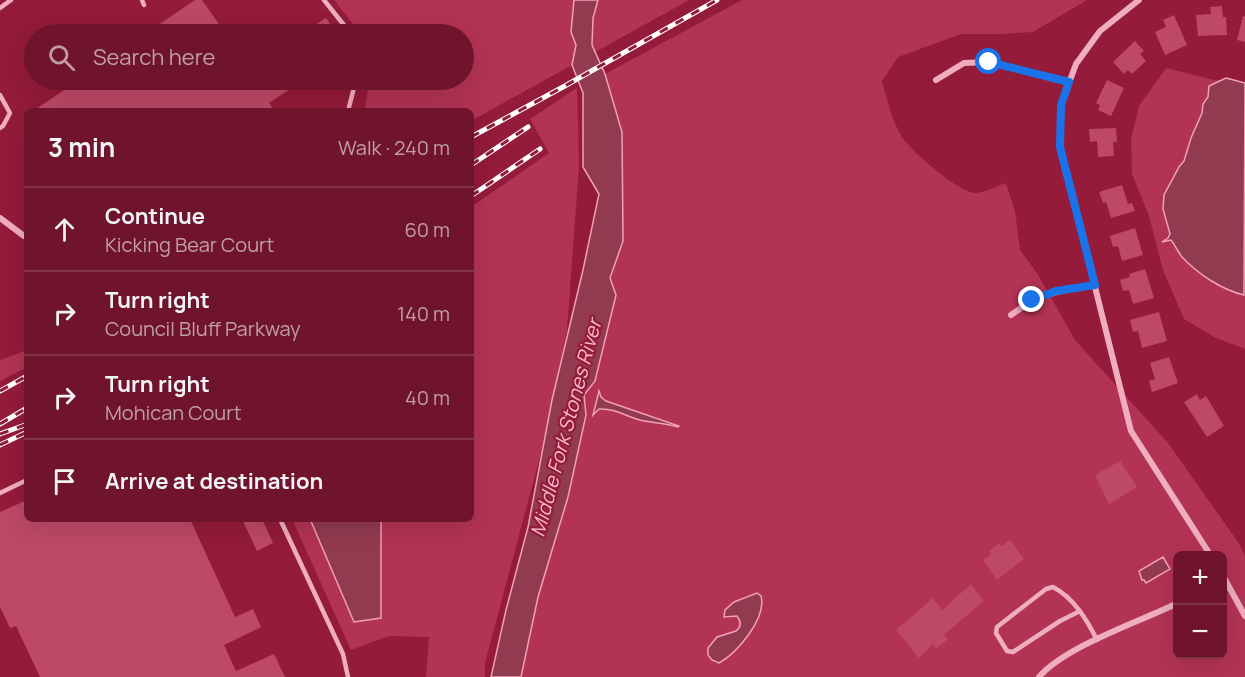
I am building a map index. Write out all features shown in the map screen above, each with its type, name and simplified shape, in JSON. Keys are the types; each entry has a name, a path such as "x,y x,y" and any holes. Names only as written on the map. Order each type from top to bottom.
{"street":[{"path":"1139,0 1100,31 1076,64 1061,105 1060,147 1131,430 1208,551"},
{"path":"936,80 964,63 989,62 1069,82"},
{"path":"0,218 24,236"},
{"path":"1011,315 1032,300 1056,291 1095,285"},
{"path":"1227,583 1245,616"},
{"path":"1039,677 1046,674 1072,652 1174,605"}],"lane":[{"path":"0,8 11,0"},
{"path":"324,0 343,24"},
{"path":"349,108 353,90"},
{"path":"0,95 9,114 0,128"},
{"path":"0,493 24,481"},
{"path":"281,522 343,654 348,677"},
{"path":"1080,610 1013,652 1007,651 996,633 997,627 1046,589 1053,587 1062,592 1080,610 1097,640"}],"shaded area":[{"path":"334,0 689,0 474,119 474,108 365,108 368,90 474,90 474,24 353,24"},
{"path":"742,0 1087,0 1033,32 961,34 898,57 882,81 898,131 915,152 936,170 958,186 975,193 1006,183 1015,211 1020,250 1037,273 1075,340 1168,443 1238,542 1245,556 1245,677 521,677 538,597 568,497 586,415 584,395 595,381 616,295 610,278 623,241 622,132 605,74"},
{"path":"1166,68 1214,80 1228,80 1245,86 1245,349 1214,337 1184,319 1163,270 1149,216 1132,174 1131,140 1139,106"},
{"path":"577,88 579,166 567,330 542,449 485,663 485,677 426,677 429,637 389,636 351,650 293,522 474,522 474,205 549,153 530,119"},
{"path":"24,351 24,369 0,381 0,360"}],"water":[{"name":"Middle Fork Stones River","path":"574,0 598,0 593,18 592,45 605,74 622,132 623,241 610,278 616,295 595,381 584,395 586,415 568,497 538,597 521,677 491,677 528,527 552,400 599,194 583,167 583,93 572,65 576,45 571,32"},
{"path":"1226,78 1245,83 1244,295 1219,285 1195,269 1182,257 1171,240 1162,242 1170,234 1163,209 1164,195 1184,161 1202,113 1203,104 1208,97 1209,86"},
{"path":"599,391 601,397 606,401 679,426 640,420 605,409 599,409 593,415"},
{"path":"311,522 381,522 381,618 354,622"},
{"path":"1163,557 1170,569 1146,583 1142,580 1139,571"},
{"path":"757,593 761,596 762,605 760,614 749,634 719,663 712,660 708,655 708,648 717,637 736,631 740,625 737,616 724,617 725,610 734,602"}],"building":[{"path":"195,0 202,0 219,24 160,24"},
{"path":"1222,6 1223,17 1226,17 1227,35 1198,36 1196,15 1211,14 1210,7"},
{"path":"1174,15 1187,45 1165,55 1155,32 1166,27 1163,20"},
{"path":"1243,16 1245,17 1245,42 1237,40"},
{"path":"326,18 330,24 317,24"},
{"path":"1135,41 1144,51 1140,54 1146,61 1132,74 1128,70 1124,74 1113,62"},
{"path":"1107,80 1124,88 1111,116 1098,110 1100,105 1096,103"},
{"path":"64,90 289,90 269,103 273,108 37,108"},
{"path":"1116,128 1117,142 1113,142 1114,156 1098,157 1097,141 1090,142 1089,129"},
{"path":"1122,185 1128,204 1132,203 1135,211 1111,218 1106,202 1103,203 1099,192"},
{"path":"1135,228 1143,255 1122,261 1118,246 1113,247 1110,236"},
{"path":"1145,269 1154,298 1133,304 1129,290 1123,291 1120,280 1130,277 1129,274"},
{"path":"1159,312 1167,341 1142,348 1138,331 1133,332 1130,320"},
{"path":"1169,357 1178,383 1152,392 1149,381 1155,379 1150,363"},
{"path":"1197,394 1200,400 1206,396 1224,426 1207,437 1184,402"},
{"path":"1120,461 1137,487 1109,504 1095,475"},
{"path":"24,501 24,522 191,522 235,617 253,609 261,627 224,645 236,671 274,654 285,677 40,677 16,626 10,628 0,607 0,512"},
{"path":"243,522 263,522 273,543 257,551"},
{"path":"1010,540 1024,559 997,580 983,560 999,543 1002,546"},
{"path":"971,584 984,601 944,635 948,639 936,649 933,644 919,658 896,630 933,598 942,610"}],"railway":[{"path":"474,135 717,0"},
{"path":"474,163 528,127"},
{"path":"474,194 540,149"},
{"path":"0,391 24,378"},
{"path":"0,424 24,410"},
{"path":"0,434 24,425"},
{"path":"0,445 24,433"}],"route":[{"path":"989,62 1069,82 1061,105 1060,147 1095,285 1056,291 1032,300"}]}
